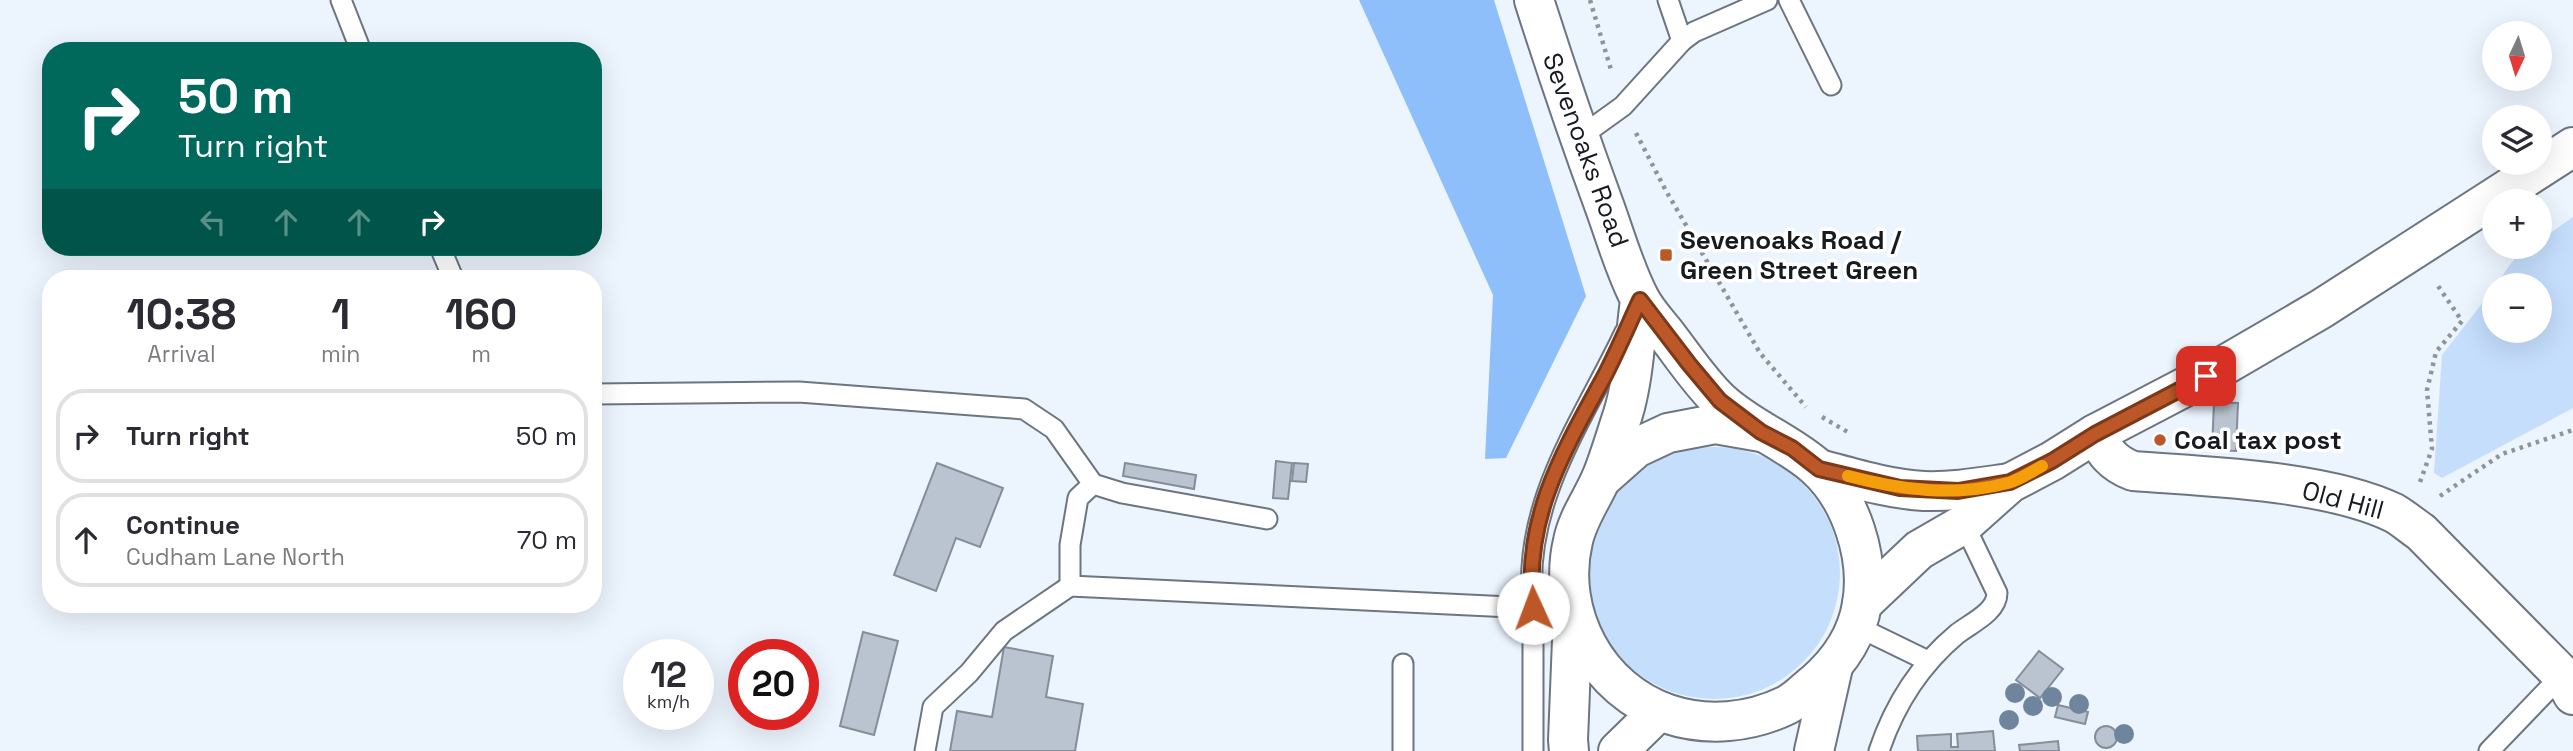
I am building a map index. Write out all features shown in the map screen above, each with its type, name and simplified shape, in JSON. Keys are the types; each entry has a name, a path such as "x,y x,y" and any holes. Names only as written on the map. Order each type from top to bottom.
{"main road":[{"name":"Sevenoaks Road","path":"1534,0 1580,137 1640,300"},
{"path":"1814,751 1833,667 1859,615 1919,550 1964,524 2010,482 2206,376 2414,251 2573,147"},
{"path":"1640,300 1720,401 1761,432 1792,448 1819,469 1839,494 1857,534 1863,574 1859,615"},
{"path":"1569,751 1573,615 1568,583 1573,541 1587,501 1601,479 1625,409 1640,300"},
{"path":"1601,479 1636,448 1668,433 1715,425 1761,432"},
{"name":"Old Hill","path":"2095,434 2107,455 2119,466 2133,471 2264,483 2315,490 2362,502 2407,500 2421,532 2568,685"},
{"path":"1819,469 1900,488 1925,491 1958,491 2010,482"},
{"path":"1573,615 1596,662 1623,690 1659,711 1720,737 1748,720 1789,704 1833,667"},
{"path":"1618,751 1659,711"}],"lane":[{"path":"341,0 357,42"},
{"path":"1668,0 1682,41"},
{"path":"1580,137 1623,106 1682,41 1694,32 1767,0"},
{"path":"1789,0 1831,85"},
{"path":"1533,751 1533,608 1530,585 1538,519 1556,467 1605,376 1640,300"},
{"path":"602,394 799,393 1024,409 1054,429 1093,484 1122,493 1267,519"},
{"path":"1070,586 1070,545 1079,498 1093,484"},
{"path":"1879,751 1895,712 1928,661 1997,601 1997,593 1964,524"},
{"path":"925,751 933,707 969,673 1004,631 1070,586 1533,608"},
{"path":"1859,615 1928,661"},
{"path":"1403,664 1403,751"},
{"path":"2489,751 2568,685"}],"path":[{"path":"1590,0 1623,106 1665,189 1760,353 1805,407 1861,440"},
{"path":"2414,251 2462,321 2436,352 2427,390 2432,449 2407,500 2436,499 2502,454 2573,430"}],"shaded area":[{"path":"1359,0 1494,0 1586,296 1506,458 1485,459 1493,295"},
{"path":"2573,217 2573,408 2442,478 2434,473 2442,355 2482,303 2482,343 2552,343 2552,273 2504,273 2515,259 2552,259 2552,232"},
{"path":"1702,447 1726,447 1751,452 1774,462 1794,475 1812,493 1835,536 1840,573 1838,598 1831,621 1812,653 1794,671 1751,694 1726,699 1702,699 1677,694 1654,684 1634,671 1616,653 1593,610 1588,585 1588,561 1593,536 1603,513 1616,493 1634,475 1677,452"}],"building":[{"path":"2214,402 2238,403 2236,451 2212,450"},
{"path":"1276,461 1292,463 1288,499 1273,498"},
{"path":"937,463 1003,488 980,547 956,538 936,591 894,575"},
{"path":"1125,463 1196,475 1194,489 1123,476"},
{"path":"1294,463 1308,464 1306,482 1292,481"},
{"path":"863,632 898,641 874,735 840,726"},
{"path":"1004,647 1053,656 1046,697 1083,704 1075,751 950,751 957,711 992,717"},
{"path":"2039,651 2063,669 2040,698 2016,680"},
{"path":"2058,705 2088,712 2085,724 2055,717"},
{"path":"2106,726 2114,729 2117,737 2114,745 2106,748 2098,745 2095,737 2098,729"},
{"path":"1993,731 1995,751 1918,751 1917,736 1951,734 1951,747 1958,747 1957,734"},
{"path":"2058,741 2059,751 2020,751 2019,745"}],"slow traffic":[{"path":"1848,476 1900,488 1958,491 2010,482 2042,466"}],"place":[{"name":"Sevenoaks Road / Green Street Green","path":"1666,255"},
{"name":"Coal tax post","path":"2160,440"}],"route":[{"path":"1533,608 1530,585 1538,519 1556,467 1605,376 1640,300 1720,401 1761,432 1792,448 1819,469 1900,488 1958,491 2010,482 2206,376"}]}
